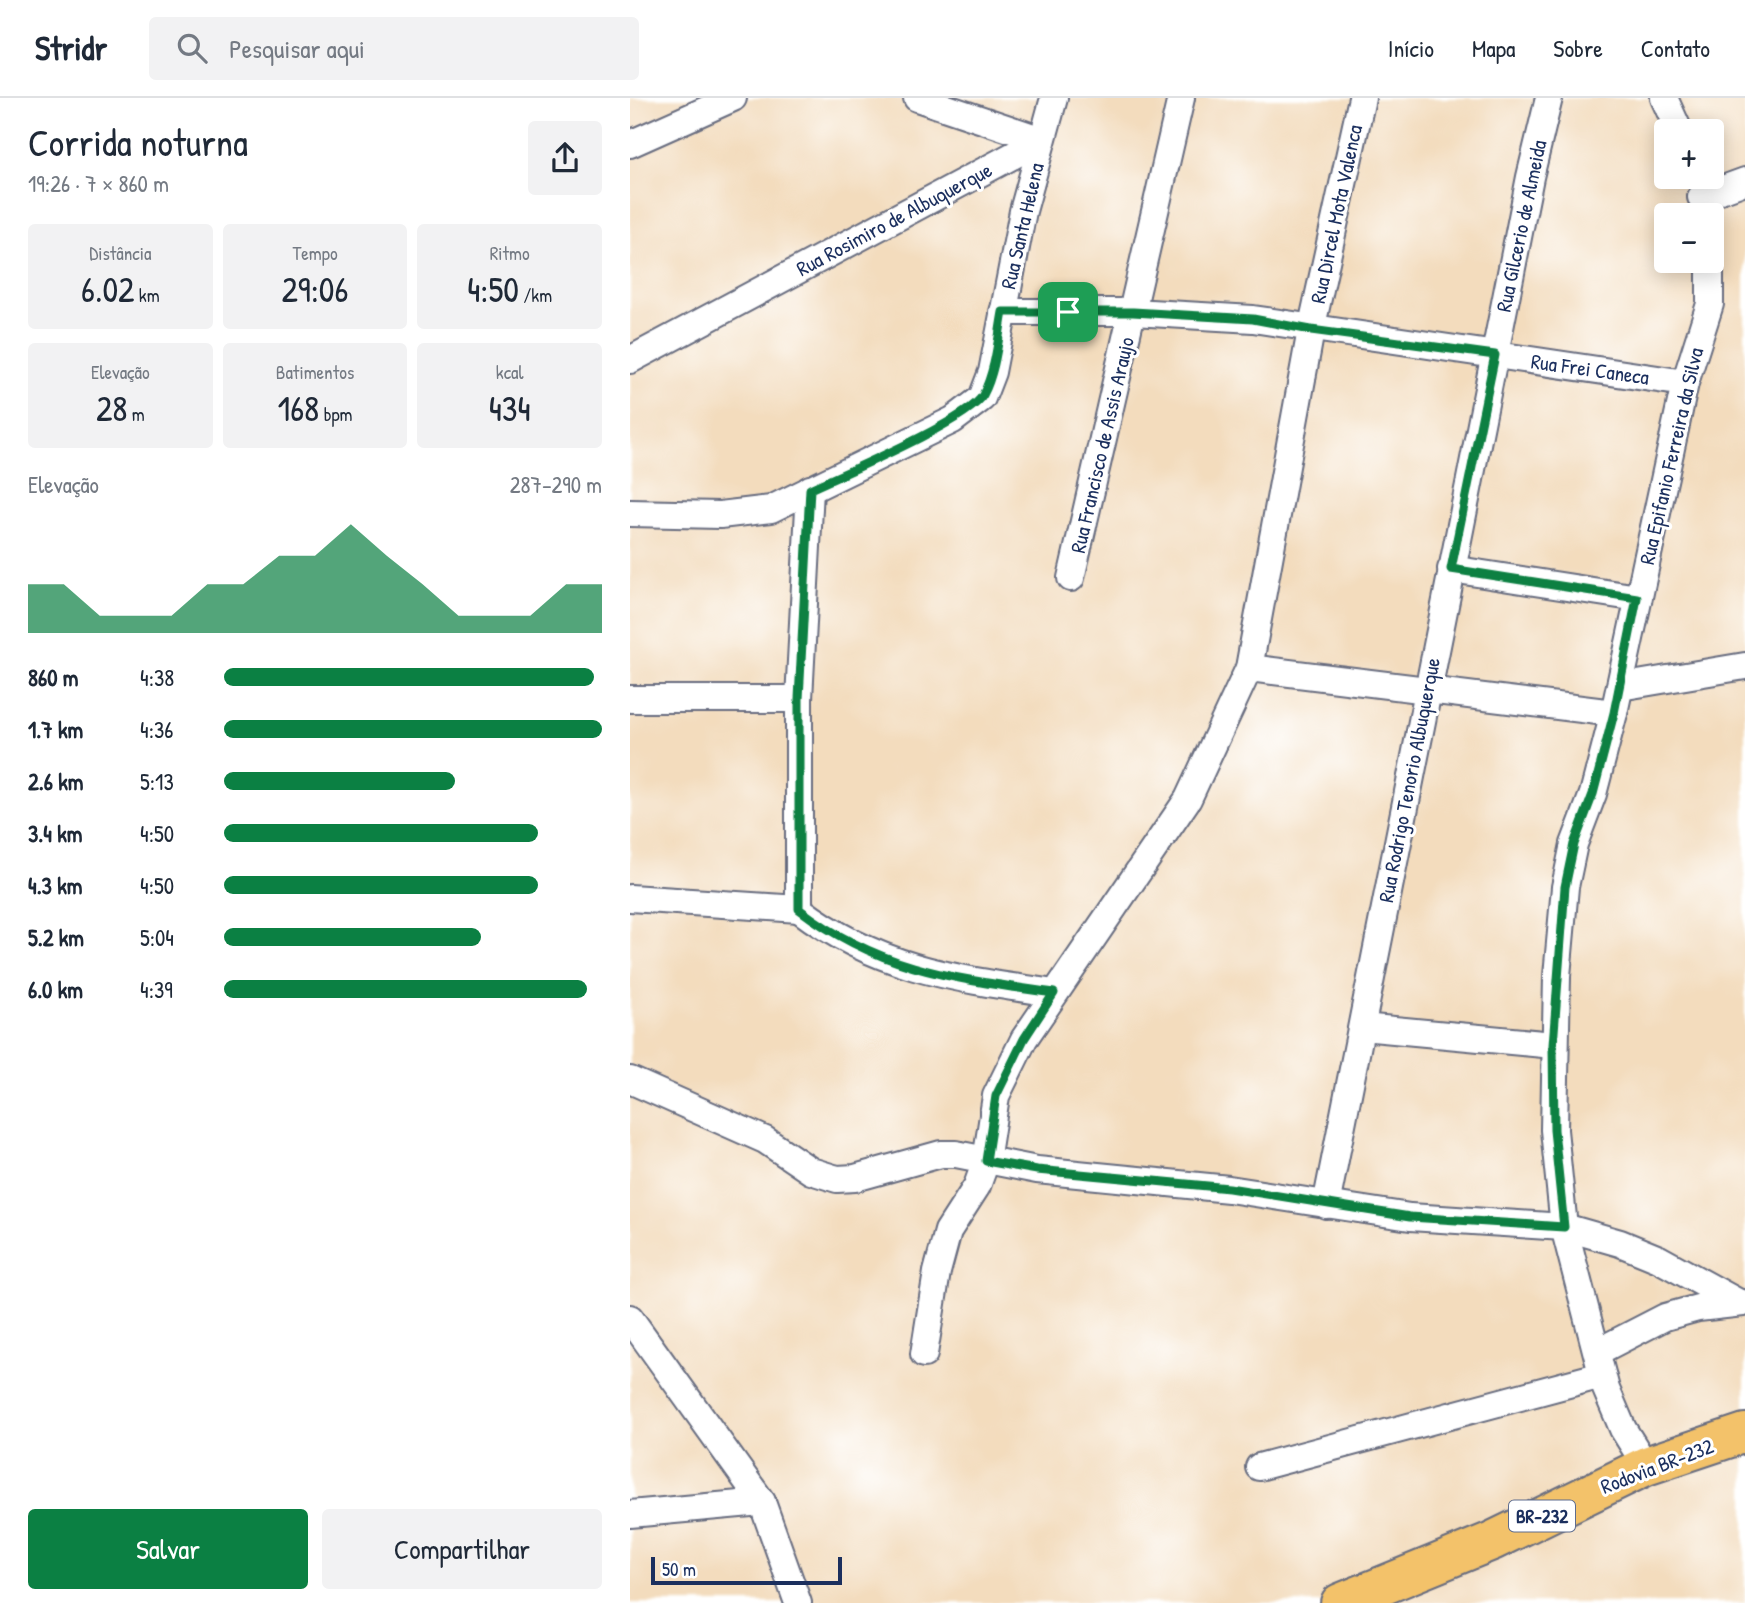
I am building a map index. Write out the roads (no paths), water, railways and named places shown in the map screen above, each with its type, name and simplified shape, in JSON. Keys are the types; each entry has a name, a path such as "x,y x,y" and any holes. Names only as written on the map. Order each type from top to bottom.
{"highway":[{"name":"Rodovia BR-232","path":"1340,1603 1492,1541 1646,1466 1745,1433"}],"street":[{"path":"630,144 733,98"},
{"path":"916,98 1042,140"},
{"name":"Rua Santa Helena","path":"630,513 720,515 771,509 953,420 982,398 992,372 1023,211 1054,98"},
{"name":"Rua Francisco de Assis Araujo","path":"1071,578 1181,98"},
{"name":"Rua Dircel Mota Valenca","path":"924,1354 937,1272 948,1231 977,1186 986,1161 996,1096 1024,1039 1188,799 1249,668 1311,330 1362,98"},
{"name":"Rua Gilcerio de Almeida","path":"1495,355 1530,177 1549,98"},
{"path":"1664,98 1674,119"},
{"name":"Rua Rosimiro de Albuquerque","path":"630,360 1042,140"},
{"path":"1701,196 1745,181"},
{"name":"Rua Epifanio Ferreira da Silva","path":"1646,1466 1623,1429 1600,1364 1564,1227 1554,1130 1553,1045 1565,887 1574,844 1593,794 1614,713 1685,383 1710,304 1710,273"},
{"name":"Rua Francisco de Assis Araujo","path":"1003,312 1133,312 1253,319 1311,330 1495,355"},
{"name":"Rua Frei Caneca","path":"1495,355 1685,383"},
{"name":"Rua Rodrigo Tenorio Albuquerque","path":"1326,1205 1426,688 1495,355"},
{"path":"799,909 799,699 810,489"},
{"path":"1451,569 1637,598"},
{"path":"1620,687 1745,666"},
{"path":"1249,668 1614,713"},
{"path":"630,699 799,699"},
{"path":"630,898 799,909 822,927 854,945 903,967 1054,993"},
{"path":"1362,1027 1553,1045"},
{"path":"630,1080 765,1140 811,1171 837,1178 855,1178 941,1154 1037,1170 1229,1188 1410,1217 1564,1227 1620,1243 1659,1259 1742,1303"},
{"path":"1259,1467 1600,1364 1665,1317 1698,1308 1742,1303"},
{"path":"630,1318 762,1502 798,1603"},
{"path":"630,1514 762,1502"}]}
